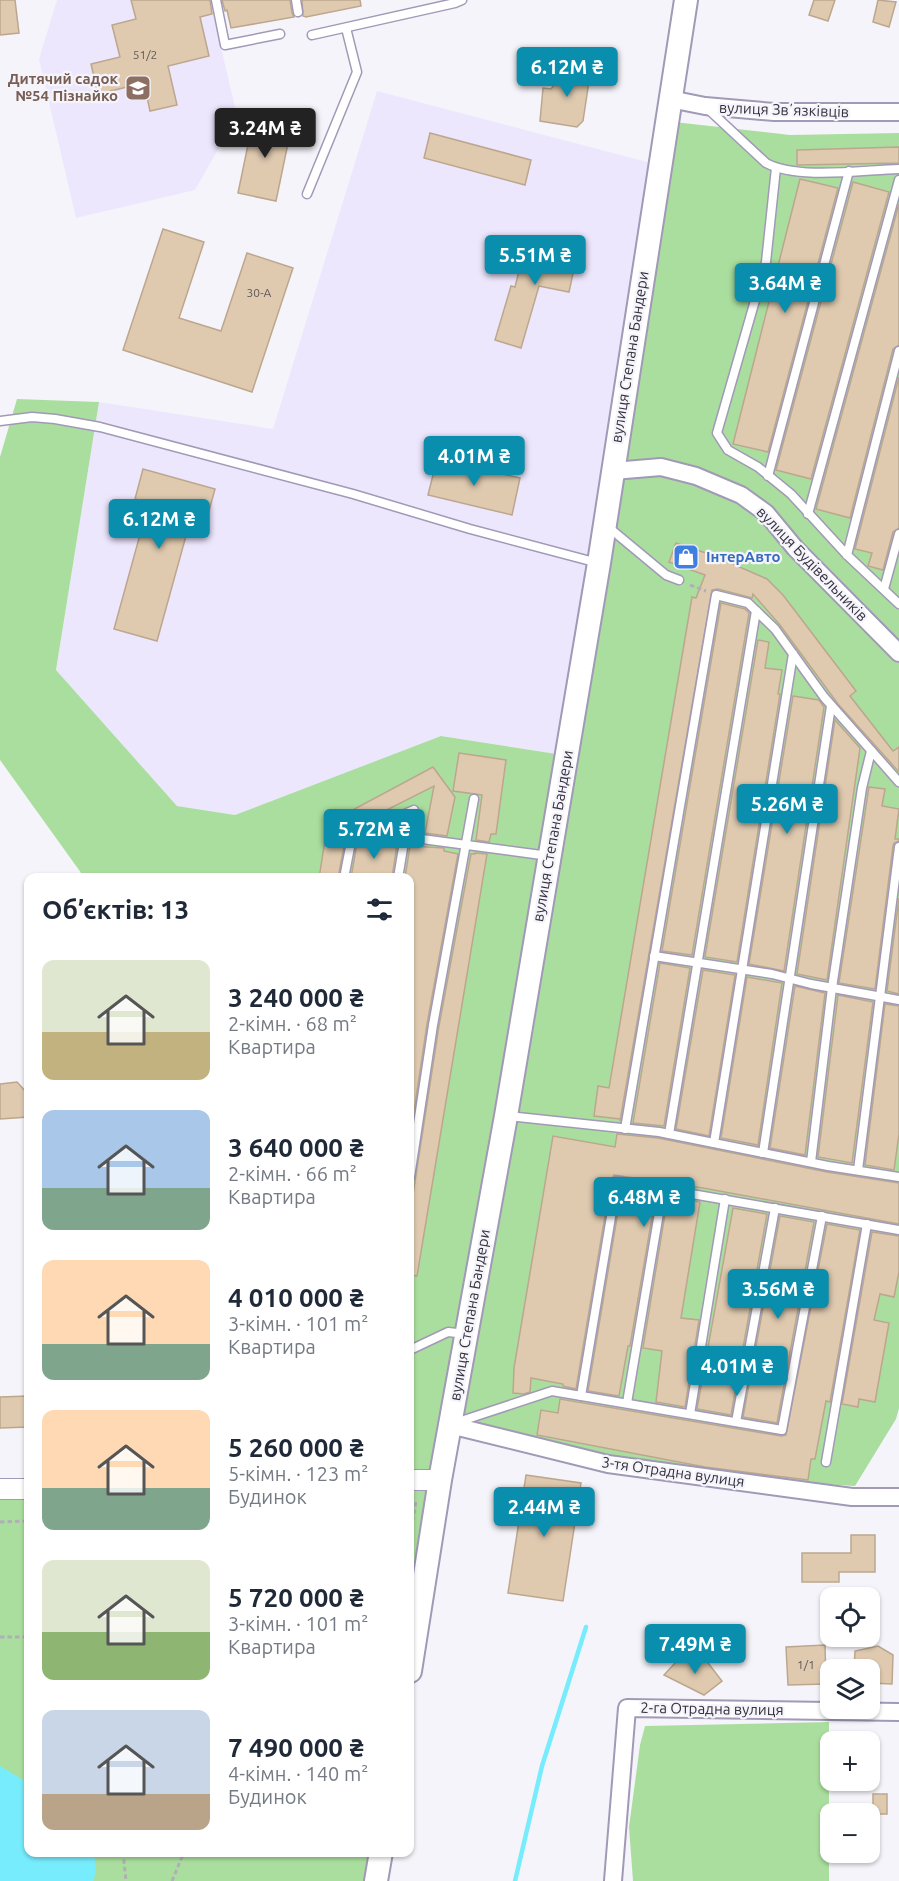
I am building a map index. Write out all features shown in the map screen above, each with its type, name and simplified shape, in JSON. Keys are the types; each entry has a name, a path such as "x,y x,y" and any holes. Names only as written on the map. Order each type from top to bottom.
{"main road":[{"name":"вулиця Степана Бандери","path":"414,1646 440,1480 506,1116 599,563 686,0"},
{"path":"376,1881 380,1857"}],"street":[{"name":"вулиця Звʼязківців","path":"670,99 705,106 774,112 899,112"},
{"name":"вулиця Будівельників","path":"613,471 661,467 696,476 741,495 766,513 795,548 899,653"},
{"name":"3-тя Отрадна вулиця","path":"450,1425 608,1464 852,1497 899,1497"},
{"path":"414,1480 440,1480"},
{"path":"0,1490 24,1489"},
{"name":"2-га Отрадна вулиця","path":"613,1881 627,1708 899,1712"}],"lane":[{"path":"216,0 225,45 280,34"},
{"path":"296,0 298,12"},
{"path":"312,34 462,0"},
{"path":"307,194 357,72 346,28"},
{"path":"705,106 766,163 776,168 799,172 899,169"},
{"path":"776,168 766,262 717,433 728,450 791,494 847,555 899,604"},
{"path":"768,476 849,171"},
{"path":"808,514 899,180"},
{"path":"847,555 899,351"},
{"path":"0,421 32,417 100,427 353,494 470,529 599,563"},
{"path":"605,523 666,575 679,580"},
{"path":"884,590 899,534"},
{"path":"625,1129 716,595 748,603 775,629 831,706 899,782"},
{"path":"669,1134 756,611"},
{"path":"714,1143 792,654"},
{"path":"763,1153 831,706"},
{"path":"811,1162 832,988 862,788 871,751"},
{"path":"414,1151 433,1025 474,799"},
{"path":"352,837 414,810 405,837 399,873"},
{"path":"352,837 377,833 549,856"},
{"path":"345,873 352,837"},
{"path":"858,1170 899,847"},
{"path":"654,956 743,969 899,1000"},
{"path":"506,1116 669,1134 899,1177"},
{"path":"581,1396 617,1181 899,1230"},
{"path":"627,1403 663,1189"},
{"path":"690,1414 725,1199"},
{"path":"736,1422 775,1208"},
{"path":"450,1425 552,1391 782,1430 822,1216"},
{"path":"826,1462 867,1224"},
{"path":"414,1348 448,1332 467,1334"}],"path":[{"path":"679,580 716,595"},
{"path":"0,1522 24,1521"},
{"path":"0,1637 24,1637"},
{"path":"124,1857 126,1881"},
{"path":"172,1881 182,1857"}],"shaded area":[{"name":"Дитячий садок №54 Пізнайко","path":"57,0 210,0 237,116 195,190 76,218 39,59"},
{"path":"377,91 655,164 563,755 441,736 235,815 177,806 56,670 99,402 273,429"}],"green space":[{"path":"674,122 790,135 899,133 899,1408 896,1419 855,1486 764,1481 648,1464 458,1421"},
{"path":"17,399 99,402 56,670 177,806 235,815 441,736 563,755 434,1473 414,1473 414,873 81,873 0,760 0,457"},
{"path":"431,1487 414,1597 414,1488"},
{"path":"24,1496 24,1857 372,1857 369,1881 0,1881 0,1497"},
{"path":"829,1722 829,1731 820,1731 820,1791 829,1791 829,1803 820,1803 820,1863 829,1863 829,1881 633,1881 629,1827 640,1745 645,1726"}],"water":[{"path":"0,1766 24,1781 24,1857 94,1857 96,1872 93,1881 0,1881"}],"building":[{"path":"0,0 15,0 19,33 0,35"},
{"path":"131,0 210,0 212,14 200,17 209,56 168,66 177,105 150,111 144,83 98,94 91,64 120,57 112,25 136,19"},
{"path":"222,0 290,0 294,17 231,28"},
{"path":"302,0 360,0 361,6 306,17 303,16"},
{"path":"814,0 835,0 828,21 809,15"},
{"path":"878,0 896,2 889,27 873,22"},
{"path":"570,64 591,68 583,121 577,127 540,121 543,88 551,89"},
{"path":"254,116 292,124 276,201 238,193"},
{"path":"430,133 531,160 525,185 424,158"},
{"path":"899,147 899,163 797,165 797,150"},
{"path":"800,179 838,188 768,452 733,444"},
{"path":"853,182 889,192 811,479 776,470"},
{"path":"899,204 899,345 893,349 850,518 816,509"},
{"path":"163,229 204,242 179,318 221,331 247,253 293,268 252,392 123,350"},
{"path":"527,239 578,250 569,292 539,286 521,348 495,340 511,286 515,287"},
{"path":"899,377 899,528 893,532 883,570 868,566 872,553 855,549"},
{"path":"437,459 520,478 512,515 428,495"},
{"path":"143,469 215,489 207,518 192,514 157,641 114,629 149,502 135,499"},
{"path":"676,543 712,555 767,579 783,595 856,691 850,696 893,751 899,747 899,772 838,704 780,625 753,594 752,598 718,589 712,590 620,1121 620,1119 594,1116 598,1086 609,1088 692,597 696,598 705,575 669,562"},
{"path":"721,603 745,609 749,613 692,955 662,951"},
{"path":"758,640 769,642 765,668 782,670 737,962 705,957"},
{"path":"793,696 819,700 824,707 784,971 749,964"},
{"path":"835,720 860,748 827,980 797,974"},
{"path":"459,753 506,760 496,834 491,834 489,842 476,840 482,795 453,791"},
{"path":"433,767 455,797 447,836 425,833 434,786 345,831 349,832 346,836 339,873 320,873 327,828 332,821"},
{"path":"869,787 885,789 882,806 899,809 895,839 899,841 893,846 875,989 839,983"},
{"path":"377,839 397,844 393,873 352,873 357,843"},
{"path":"410,846 444,848 444,851 458,854 427,1024 414,1111 414,873 406,873"},
{"path":"471,854 487,854 417,1276 414,1276 414,1188 439,1026"},
{"path":"899,898 899,994 887,991"},
{"path":"660,963 690,968 664,1126 633,1123"},
{"path":"703,970 735,975 709,1136 676,1129"},
{"path":"747,977 782,983 758,1145 721,1138"},
{"path":"795,986 825,993 805,1155 770,1148"},
{"path":"838,995 873,1002 852,1163 818,1157"},
{"path":"885,1004 899,1006 899,1134 894,1170 865,1165"},
{"path":"17,1082 24,1090 24,1117 0,1119 0,1084"},
{"path":"617,1134 658,1138 827,1172 899,1183 899,1224 703,1188 614,1175 611,1180 576,1389 531,1378 530,1392 513,1393 514,1368 553,1136 615,1147"},
{"path":"622,1188 656,1194 630,1346 628,1346 619,1396 588,1391"},
{"path":"668,1196 700,1202 681,1318 699,1320 685,1407 656,1402 662,1351 643,1348"},
{"path":"733,1208 767,1214 731,1415 697,1409"},
{"path":"780,1216 814,1222 777,1423 743,1417"},
{"path":"827,1224 860,1230 830,1402 826,1401 815,1459 811,1459 808,1480 705,1467 537,1435 541,1410 558,1413 560,1399 786,1435"},
{"path":"872,1232 899,1236 899,1272 894,1297 880,1294 874,1320 889,1323 875,1402 859,1399 858,1407 842,1404"},
{"path":"24,1396 24,1427 0,1428 0,1397"},
{"path":"526,1475 581,1483 563,1601 508,1593"},
{"path":"851,1535 875,1535 875,1572 839,1572 839,1582 802,1582 802,1553 851,1553"},
{"path":"786,1647 825,1647 825,1659 820,1659 820,1684 788,1685"},
{"path":"880,1647 893,1655 892,1684 880,1683 880,1659 855,1659 855,1651"},
{"path":"705,1659 722,1681 704,1695 664,1675 676,1662"},
{"path":"873,1794 887,1794 887,1814 880,1814 880,1803 873,1803"}],"waterway":[{"path":"515,1881 542,1766 586,1627"}],"place":[{"name":"Дитячий садок №54 Пізнайко","path":"138,88"},
{"name":"ІнтерАвто","path":"686,557"}]}
